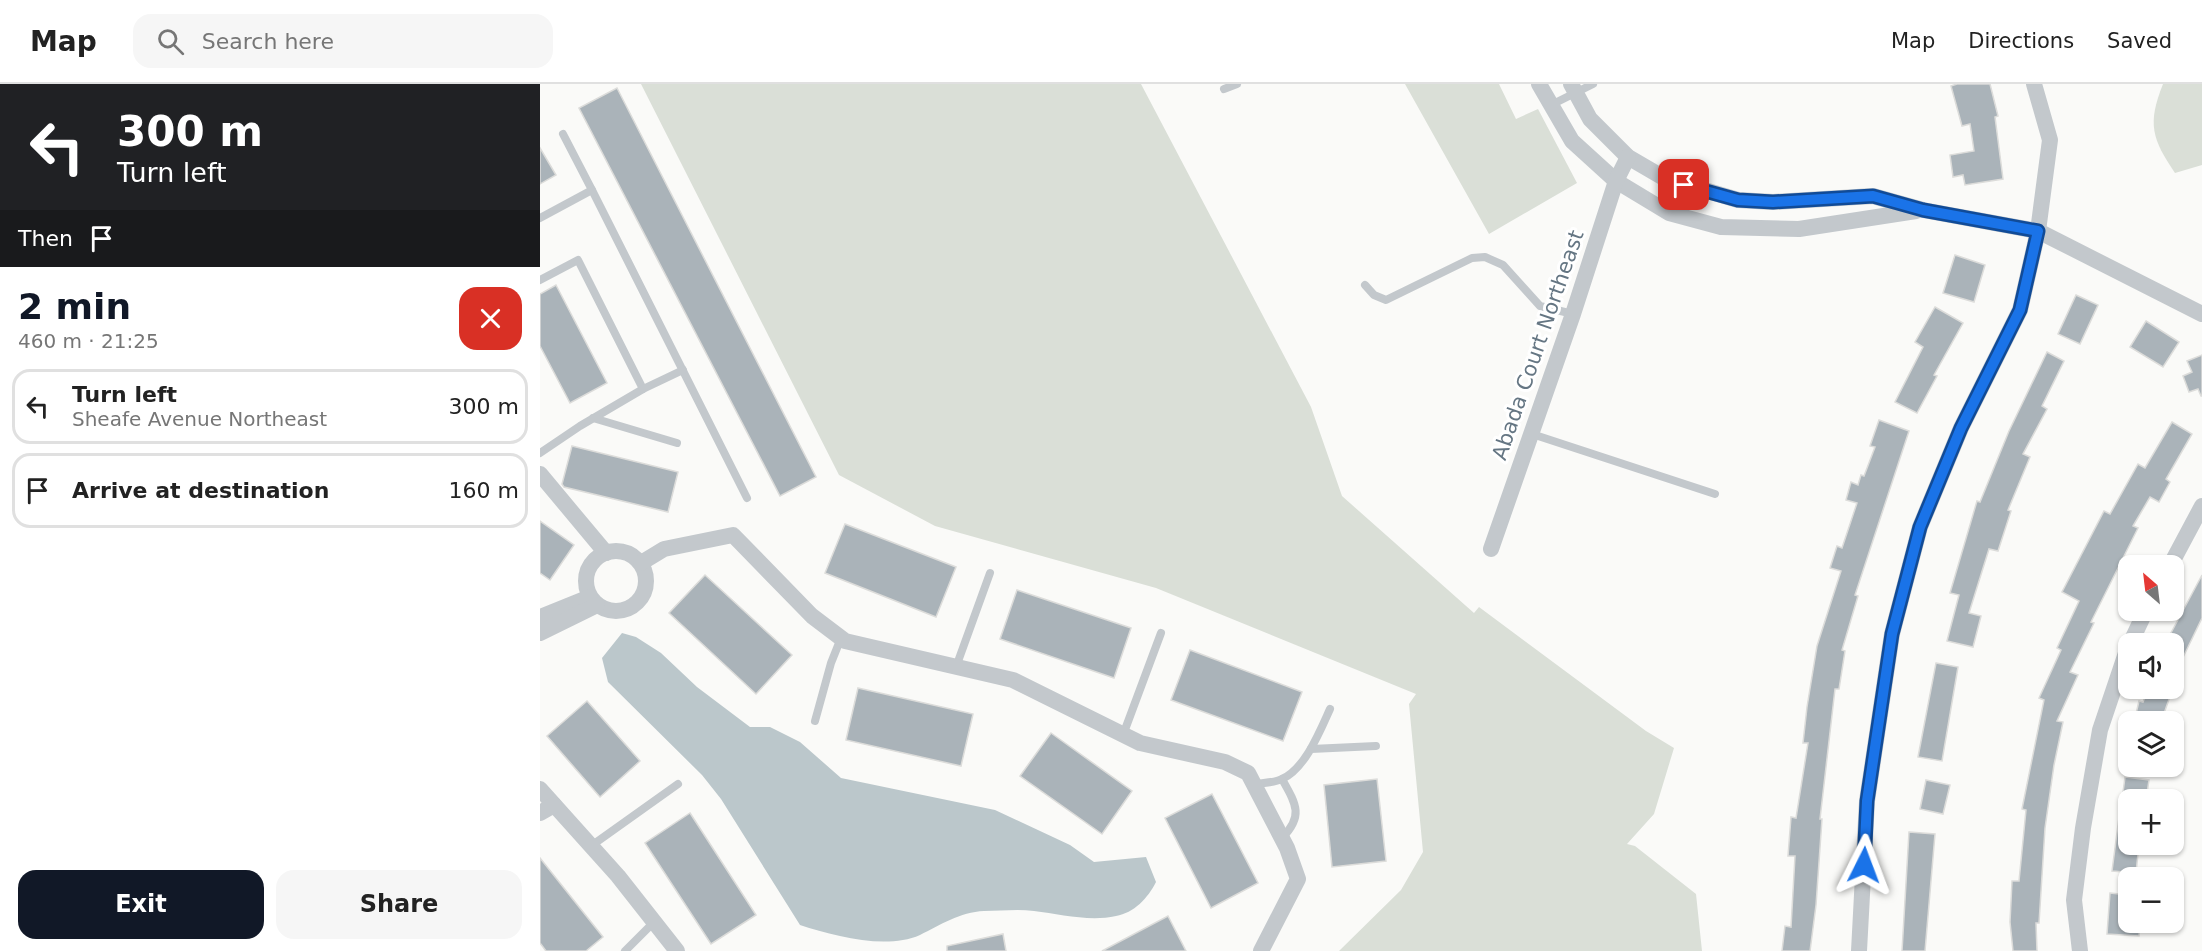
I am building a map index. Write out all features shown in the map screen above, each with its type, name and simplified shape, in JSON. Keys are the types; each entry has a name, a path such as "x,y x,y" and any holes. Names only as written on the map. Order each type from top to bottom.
{"street":[{"path":"1539,84 1572,141 1616,181 1670,213 1721,227 1799,229 1923,210"},
{"path":"1859,951 1867,801 1892,634 1920,527 1961,428 2020,310 2038,231 2050,140 2034,84"},
{"path":"1573,88 1590,119 1628,157 1664,178 1738,200 1773,202 1873,196 1923,210 2038,231 2202,314"},
{"name":"Abada Court Northeast","path":"1491,549 1574,314 1616,181 1628,157"},
{"path":"540,474 606,553"},
{"path":"2176,555 2202,506"},
{"path":"640,563 664,549 733,535 812,616 841,638 1013,680 1140,743 1225,762 1248,773 1282,838 1298,879 1262,951"},
{"path":"618,551 628,553 640,563 647,582 639,601 632,607 619,612 609,611 594,601 587,591 587,574 592,563 606,553 618,551"},
{"path":"540,617 594,601"},
{"path":"540,633 594,601"},
{"path":"2080,951 2074,900 2083,828 2100,730 2118,677"},
{"path":"540,789 547,809 591,846 677,951"}],"lane":[{"path":"1224,89 1237,84"},
{"path":"1551,105 1573,88 1593,84"},
{"path":"563,134 747,498"},
{"path":"540,219 592,190"},
{"path":"1365,285 1374,295 1386,300 1473,258 1485,257 1503,265 1540,306 1574,314"},
{"path":"540,280 578,260 643,389"},
{"path":"540,453 593,418 643,389 683,370"},
{"path":"593,418 676,443"},
{"path":"1532,435 1715,494"},
{"path":"956,667 990,573"},
{"path":"1123,735 1161,633"},
{"path":"815,721 831,663 841,638"},
{"path":"1254,784 1282,779 1311,749 1330,709"},
{"path":"1311,749 1376,746"},
{"path":"1282,779 1293,798 1296,812 1296,822 1282,838"},
{"path":"591,846 678,784"},
{"path":"625,951 654,922"}],"shaded area":[{"path":"641,84 1141,84 1311,407 1342,496 1474,613 1479,607 1646,731 1674,748 1654,814 1627,844 1635,846 1696,894 1702,951 1339,951 1401,890 1423,852 1409,704 1416,694 1156,588 935,526 839,475"},
{"path":"1405,84 1499,84 1516,119 1538,109 1577,183 1489,234"},
{"path":"2163,84 2202,84 2202,165 2175,173 2161,150 2154,131 2154,121"},
{"path":"622,633 636,637 661,653 697,687 750,727 770,727 800,742 841,778 995,810 1070,845 1094,862 1146,857 1156,882 1145,899 1129,912 1106,918 1085,918 1028,910 984,911 950,920 920,935 892,941 860,940 800,925 721,799 702,775 608,682 602,658"}],"building":[{"path":"1990,84 1998,116 1995,117 2003,179 1965,185 1963,175 1953,177 1950,155 1974,151 1970,124 1962,126 1951,86"},
{"path":"617,88 816,477 780,496 579,108"},
{"path":"540,148 556,175 540,184"},
{"path":"1955,255 1985,265 1974,302 1943,293"},
{"path":"556,285 607,383 570,403 540,346 540,294"},
{"path":"2076,295 2098,305 2080,344 2058,334"},
{"path":"1935,307 1963,323 1934,375 1937,376 1917,413 1895,402 1923,347 1915,342"},
{"path":"2146,321 2179,342 2163,367 2130,347"},
{"path":"2047,352 2064,361 2042,406 2047,409 2023,454 2030,457 2008,510 2011,511 1998,551 1989,549 1969,613 1981,616 1973,647 1947,641 1959,595 1950,593 1977,501 1980,502 2009,431"},
{"path":"2202,355 2201,396 2198,389 2189,392 2183,376 2192,372 2187,361"},
{"path":"1879,420 1909,431 1855,595 1858,596 1842,650 1845,651 1839,689 1835,689 1820,819 1822,819 1816,905 1810,951 1782,951 1785,926 1791,927 1795,856 1788,856 1791,817 1796,818 1808,743 1803,743 1807,707 1817,646 1841,571 1830,568 1837,546 1842,548 1857,503 1846,500 1851,482 1858,485 1861,475 1864,476 1875,447 1870,446"},
{"path":"2172,422 2192,434 2166,479 2170,482 2159,502 2150,497 2133,526 2138,528 2124,555 2118,555 2118,568 2091,622 2094,623 2070,672 2078,675 2057,721 2063,722 2045,828 2039,923 2036,923 2037,951 2013,951 2010,922 2012,881 2019,881 2026,810 2022,809 2044,700 2039,698 2061,650 2057,648 2079,601 2062,592 2104,511 2110,514 2138,464 2145,468"},
{"path":"572,446 678,472 668,512 564,487 562,484"},
{"path":"540,521 574,545 550,580 540,573"},
{"path":"845,524 956,567 936,617 825,573"},
{"path":"705,575 792,655 756,694 669,613"},
{"path":"2202,575 2202,618 2184,655 2184,633 2171,633 2177,621 2184,621 2184,609"},
{"path":"1017,590 1131,628 1114,678 1000,639"},
{"path":"1190,650 1302,692 1283,741 1171,700"},
{"path":"1936,663 1958,667 1942,761 1918,757"},
{"path":"858,688 973,714 961,766 846,740"},
{"path":"2144,699 2169,699 2165,711 2137,711 2139,701 2143,702"},
{"path":"587,701 640,761 600,797 547,736"},
{"path":"1051,733 1132,791 1102,834 1020,776"},
{"path":"2125,777 2149,780 2148,789 2123,789"},
{"path":"1377,779 1386,861 1332,867 1324,785"},
{"path":"1926,780 1950,785 1943,814 1920,809"},
{"path":"1212,794 1258,883 1211,908 1165,818"},
{"path":"690,813 756,915 711,944 645,843"},
{"path":"2118,825 2118,855 2138,855 2137,867 2118,867 2118,872 2112,871"},
{"path":"1909,832 1935,834 1925,951 1902,951"},
{"path":"540,858 603,937 586,951 546,951 540,943"},
{"path":"2110,893 2118,894 2118,933 2139,933 2139,936 2107,934"},
{"path":"1168,916 1186,951 1102,951"},
{"path":"1003,934 1006,951 947,951 947,946"}],"route":[{"path":"1684,185 1738,200 1773,202 1809,198 1873,196 1923,210 2038,231 2020,310 1961,428 1920,527 1892,634 1867,801 1864,865"}]}
